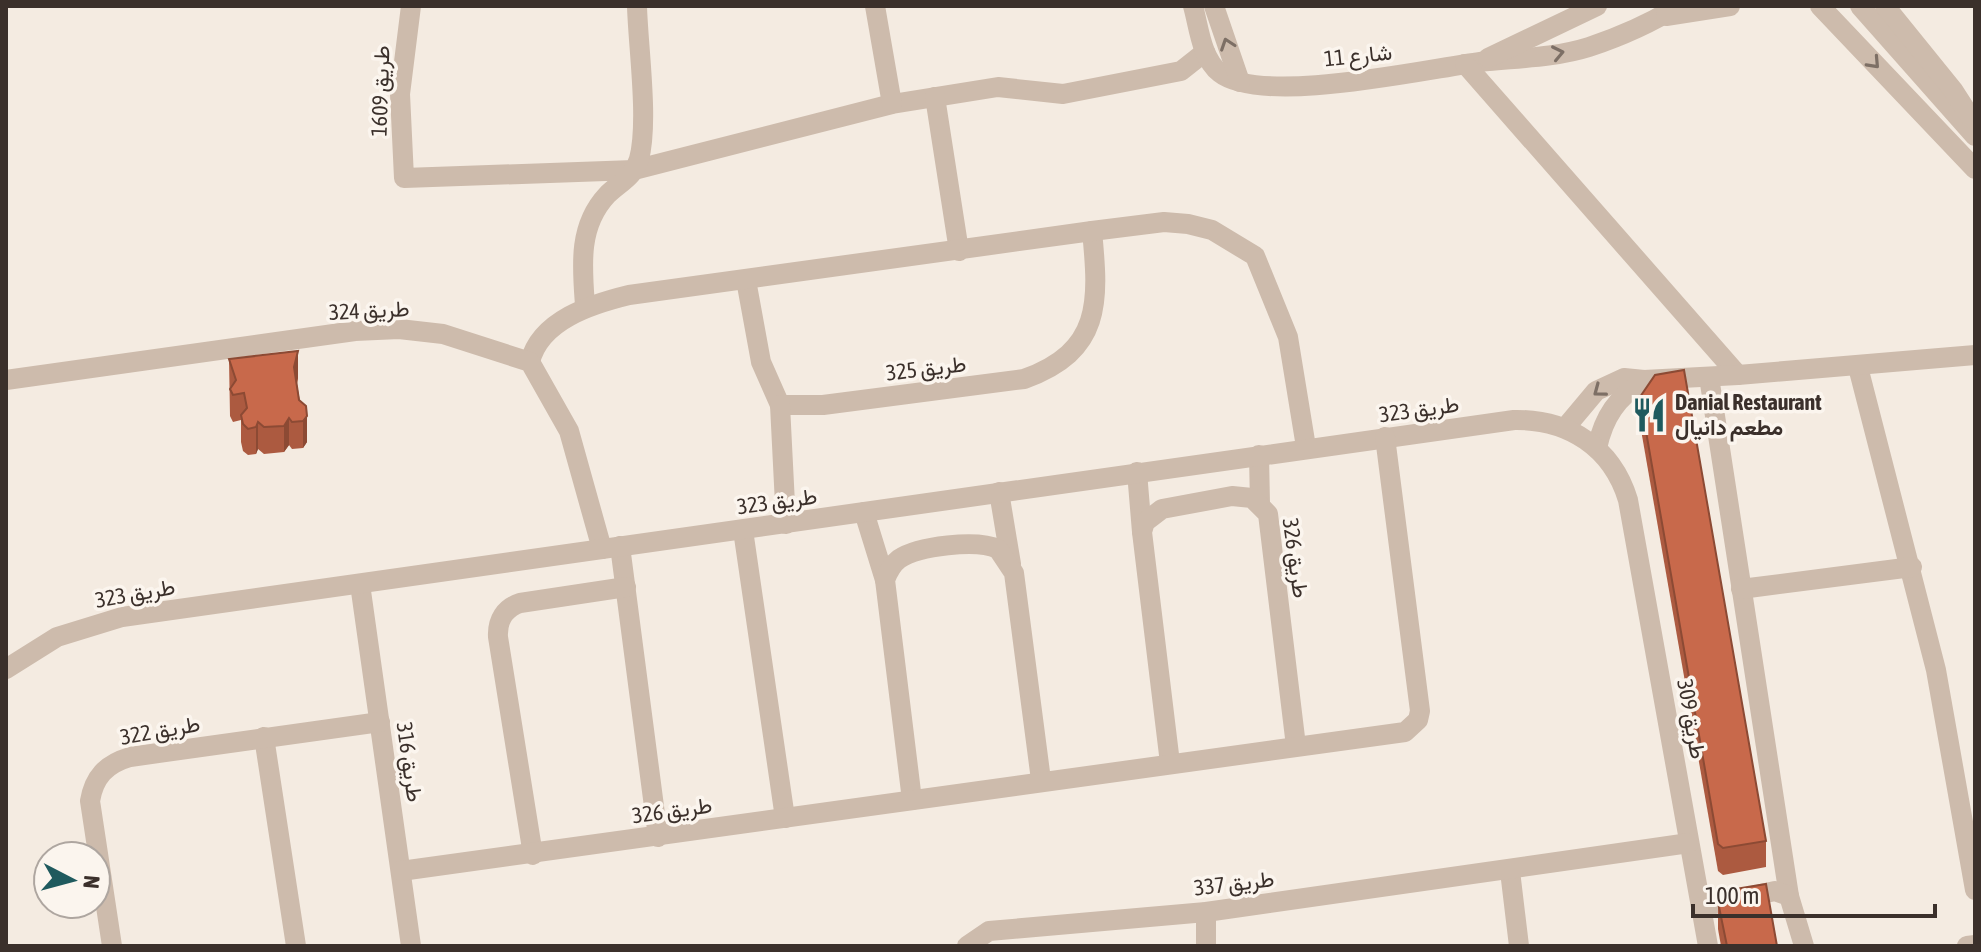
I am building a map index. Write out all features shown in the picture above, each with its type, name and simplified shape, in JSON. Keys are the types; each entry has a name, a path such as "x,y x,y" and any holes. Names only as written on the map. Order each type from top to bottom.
{"street":[{"name":"طريق 1609","path":"411,6 400,94 404,178 634,170"},
{"path":"634,170 640,146 637,6"},
{"path":"875,6 892,104"},
{"path":"1193,6 1205,52 1222,75 1240,82"},
{"path":"1214,6 1240,82"},
{"name":"شارع 11","path":"1473,63 1597,6"},
{"name":"شارع 11","path":"1240,82 1264,85 1366,81 1473,63 1543,57 1588,47 1670,11 1730,6"},
{"path":"1820,6 1975,169"},
{"path":"1860,6 1975,136"},
{"path":"1885,6 1953,90 1975,124"},
{"path":"585,305 583,245 588,226 606,197 634,170 892,104 998,87 1063,94 1181,71 1205,52"},
{"path":"1473,63 1738,375"},
{"path":"935,97 959,251"},
{"path":"658,837 626,587 569,431 530,362 533,347 585,305 629,295 1092,231 1164,222 1188,224 1212,230 1255,256 1288,337 1306,447"},
{"name":"طريق 325","path":"780,405 823,405 1024,379 1049,370 1079,343 1096,307 1092,231"},
{"path":"746,280 761,362 780,405 786,524"},
{"name":"طريق 324","path":"6,380 355,331 399,329 473,341 530,362"},
{"path":"1565,428 1596,391 1624,378 1709,377 1975,355"},
{"path":"1858,367 1884,477 1912,567 1936,670 1975,890"},
{"path":"1709,377 1789,896 1804,946"},
{"path":"1597,448 1602,423 1617,402 1644,380"},
{"name":"طريق 323","path":"6,669 57,637 122,617 1306,447 1514,420 1549,422 1597,448 1620,477 1628,500"},
{"name":"طريق 326","path":"401,871 1405,732 1418,720 1420,711 1385,437"},
{"path":"1259,455 1260,504"},
{"path":"1137,472 1170,763"},
{"path":"999,492 1041,780"},
{"name":"طريق 326","path":"1142,532 1145,522 1162,509 1232,496 1252,498 1268,514 1296,746"},
{"name":"طريق 309","path":"1628,500 1708,946"},
{"path":"864,512 885,580 912,800"},
{"path":"743,530 785,818"},
{"path":"885,580 894,563 910,554 969,543 998,549 1011,564"},
{"path":"1741,589 1912,567"},
{"name":"طريق 316","path":"360,584 401,871 407,945"},
{"path":"533,855 498,637 499,622 507,610 520,603 626,587"},
{"name":"طريق 322","path":"112,946 90,812 92,791 102,772 130,757 380,722"},
{"path":"264,737 296,946"},
{"name":"طريق 337","path":"967,946 989,931 1206,912 1510,871 1689,843"},
{"path":"1510,871 1519,946"},
{"path":"1701,907 1775,891 1789,896"},
{"path":"1206,912 1206,946"},
{"path":"1967,946 1975,945"}],"building":[{"path":"298,351 294,367 299,400 306,406 307,416 303,421 292,422 289,418 284,426 264,427 258,422 256,427 248,429 241,415 247,408 244,393 233,395 230,389 236,380 229,359"},
{"path":"1684,370 1766,841 1723,848 1718,844 1640,397 1655,375"},
{"path":"1766,884 1777,946 1727,946 1718,902 1730,890"}],"place":[{"name":"Danial Restaurant مطعم دانيال","path":"1649,415"}]}
